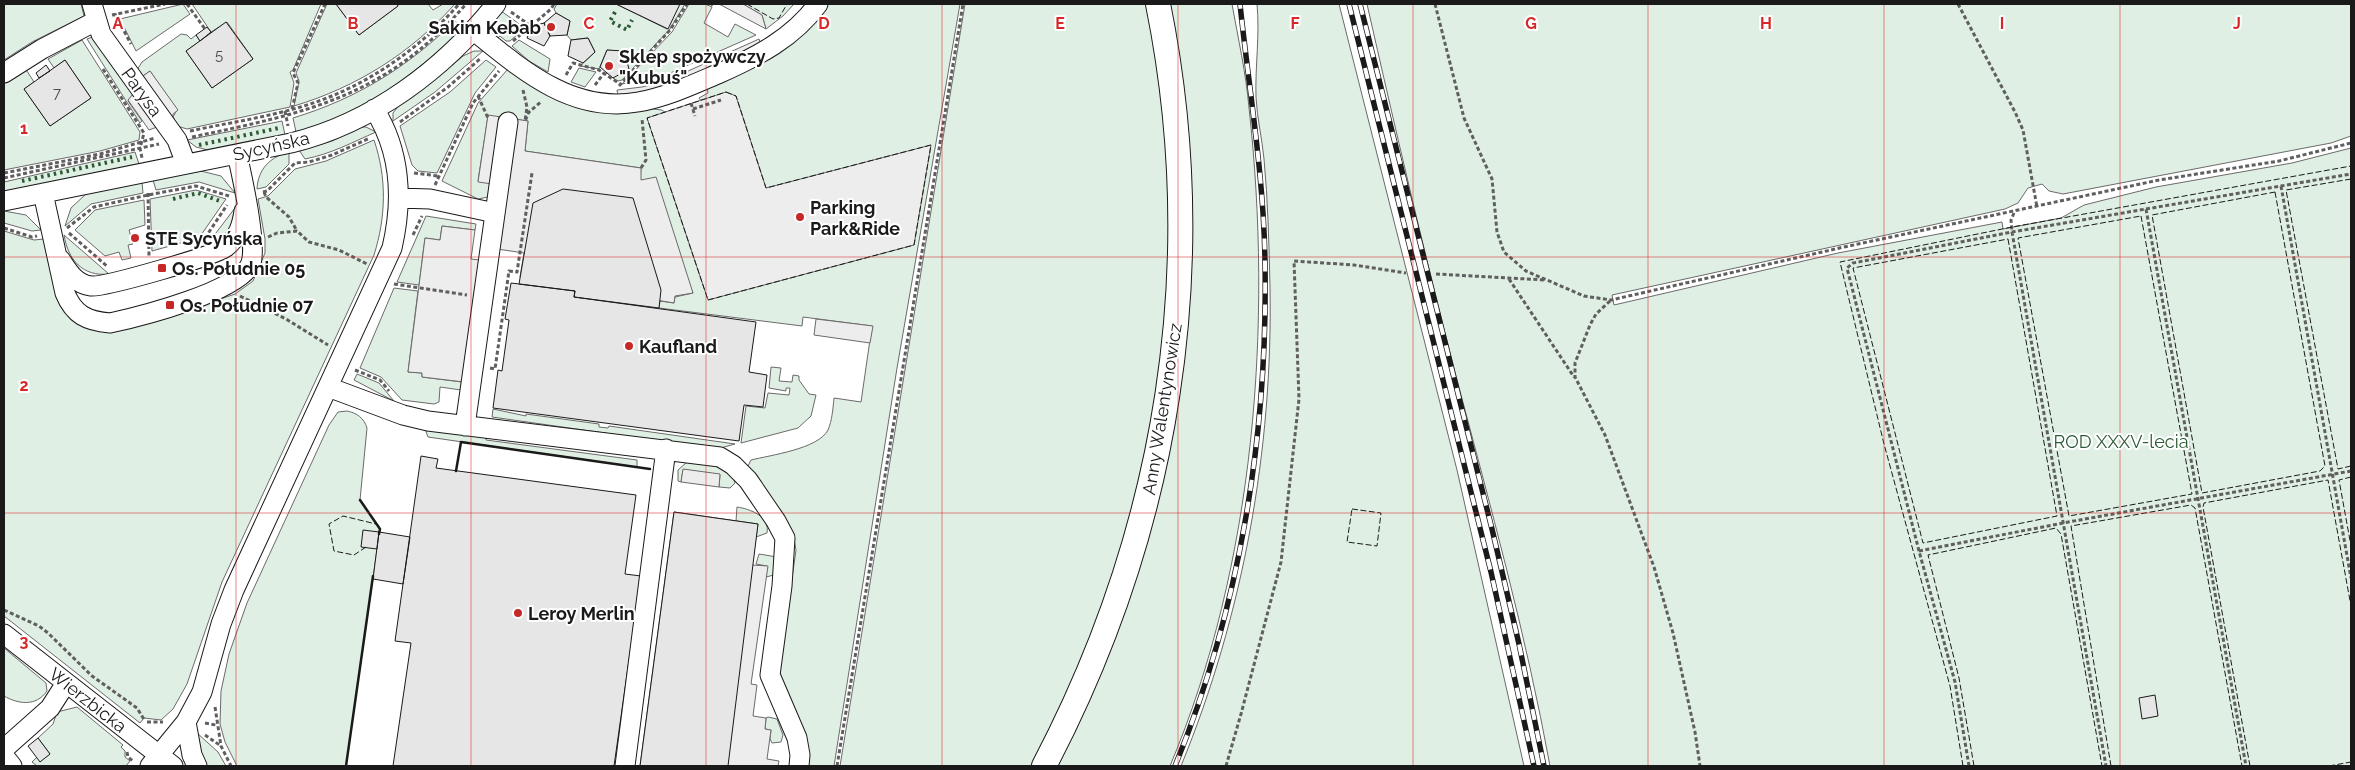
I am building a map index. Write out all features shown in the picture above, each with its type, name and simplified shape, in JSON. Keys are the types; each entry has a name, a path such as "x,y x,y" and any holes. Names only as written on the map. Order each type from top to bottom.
{"main road":[{"name":"Anny Walentynowicz","path":"1044,766 1087,678 1119,596 1149,495 1170,381 1180,273 1181,200 1174,101 1158,4"}],"street":[{"path":"474,30 531,75 571,96 602,102 638,102 682,89 750,60 773,47 797,29 818,4"},
{"name":"Sycyńska","path":"4,201 312,138 352,122 432,70 500,5"},
{"name":"Parysa","path":"94,14 101,34 175,137 186,164"},
{"path":"4,73 94,14"},
{"path":"161,763 202,692 221,624 234,590 392,248 399,214 399,198 391,143 386,129 374,109"},
{"path":"465,426 508,122"},
{"path":"55,249 73,278 90,286 109,283 216,253 235,238 242,223 237,154"},
{"path":"42,193 69,303 77,312 94,322 110,323 224,287 240,278 251,263 251,240 239,196"},
{"path":"399,198 430,199 495,213"},
{"path":"328,387 403,416 465,426 720,457 733,465 748,480 776,521 785,538 782,586 770,675 796,738 800,755 799,766"},
{"path":"626,766 666,450"},
{"name":"Wierzbicka","path":"4,634 161,763"},
{"path":"4,749 50,708 66,684"},
{"path":"186,722 192,755 198,766"},
{"path":"4,756 12,766"}],"path":[{"path":"94,14 115,14 165,4"},
{"path":"187,4 205,29"},
{"path":"292,110 298,83 293,73 325,4"},
{"path":"4,178 140,148 175,137 292,110 333,96 381,71 423,39 459,4"},
{"path":"4,173 100,154 141,141 175,137 280,118 336,100 379,79 408,60 443,29 466,4"},
{"path":"493,46 500,39 507,46 551,9 554,4"},
{"path":"615,87 618,87 670,30 687,4"},
{"path":"838,766 962,4"},
{"path":"1435,4 1464,118 1492,179 1497,232 1504,252 1526,271 1584,296 1611,300 1844,247 2159,180 2279,161 2351,143"},
{"path":"1958,4 2023,130 2037,207"},
{"path":"500,5 531,26"},
{"path":"115,14 136,52"},
{"path":"98,62 144,133 140,148 148,187 149,258"},
{"path":"562,82 573,63 604,73 620,84"},
{"path":"591,92 604,73"},
{"path":"523,85 527,107 525,121 529,112 544,100"},
{"path":"478,96 488,118"},
{"path":"693,110 721,100"},
{"path":"641,168 646,160 641,129 643,115"},
{"path":"483,368 495,369 509,271 517,272 532,173"},
{"path":"1969,766 1955,682 1919,551 1847,268 1853,263 2012,232 2351,174"},
{"path":"2281,186 2351,578"},
{"path":"264,192 266,197 289,217 297,231 309,242 339,250 372,267"},
{"path":"202,242 239,196"},
{"path":"2146,209 2246,766"},
{"path":"2015,212 2011,220 2012,232 2106,766"},
{"path":"65,230 111,269"},
{"path":"265,239 277,233 297,231"},
{"path":"139,260 158,255"},
{"path":"1226,766 1280,562 1299,399 1294,261 1354,266 1406,274"},
{"path":"1436,274 1548,280"},
{"path":"1509,279 1575,377 1606,435 1654,567 1673,633 1695,732 1700,766"},
{"path":"390,284 505,300"},
{"path":"224,287 286,319 332,348"},
{"path":"1575,377 1575,363 1590,325 1596,314 1611,300"},
{"path":"352,368 380,380 392,394"},
{"path":"1919,551 2063,522 2351,471"},
{"path":"4,610 39,626 48,633 92,676 137,708 146,722"},
{"path":"221,746 231,766"}],"green space":[{"path":"4,4 81,4 84,16 32,42 4,60"},
{"path":"183,4 190,14 136,51 120,19"},
{"path":"192,4 321,4 293,70 290,72 294,83 290,107 187,129 177,126 173,117 177,110 150,71 140,78 137,70 142,62 181,34 187,35 191,39 196,35 200,41 186,51 212,88 253,59 227,22 211,32"},
{"path":"327,4 336,4 359,35 398,6 397,4 428,4 433,10 443,4 455,4 420,38 382,66 340,89 294,106 299,81 296,73"},
{"path":"557,4 616,4 667,29 678,4 685,4 670,29 622,80 618,81 613,78 624,52 607,50 599,69 580,66 595,52 588,38 571,40 567,35 570,21 556,13 554,9"},
{"path":"689,4 705,4 712,7 704,23 728,37 735,24 756,35 668,74 622,84 672,32"},
{"path":"743,4 794,4 783,16 766,29 762,15"},
{"path":"827,4 960,4 897,368 834,766 806,766 800,730 779,671 796,550 794,539 749,471 748,466 751,460 805,447 823,437 828,430 834,398 861,402 872,326 803,317 802,326 659,308 660,301 674,303 675,297 693,293 644,181 640,180 641,168 525,151 528,121 488,116 478,181 491,183 488,197 478,199 442,181 478,103 508,69 552,97 662,110 766,193 699,98 708,93 707,87 822,13"},
{"path":"965,4 1148,4 1162,104 1170,204 1169,277 1163,350 1152,422 1136,494 1116,564 1092,633 1063,701 1031,766 840,766"},
{"path":"1169,4 1232,4 1246,82 1256,190 1259,274 1257,358 1250,442 1239,526 1222,608 1199,689 1170,766 1056,766 1099,677 1134,585 1160,491 1179,395 1189,298 1191,200 1184,102"},
{"path":"1257,4 1339,4 1457,470 1524,766 1181,766 1203,709 1237,591 1250,531 1260,470 1270,348 1270,287 1265,175 1256,97"},
{"name":"ROD XXXV-lecia","path":"1367,4 2351,4 2351,136 2331,143 2063,194 2049,191 2042,184 2028,188 2018,203 2005,209 1612,295 1614,305 1838,253 2002,222 2003,229 2061,218 2084,205 2156,187 2292,163 2351,148 2351,766 1550,766 1519,619 1433,283"},
{"path":"501,11 525,28 510,41 506,41 500,36 497,39 495,35 494,24"},
{"path":"455,21 463,28 427,61 387,91 343,115 320,125 296,132 293,118 339,101 380,80 418,53"},
{"path":"95,36 133,94 128,101 142,121 140,123 87,39"},
{"path":"82,40 140,132 139,140 100,151 4,170 4,82 25,68 34,82 24,89 50,126 91,98 65,60 54,68 48,59"},
{"path":"519,40 550,59 548,72 529,61 512,46"},
{"path":"474,51 483,51 435,92 393,121 393,113 401,103 437,78 463,56"},
{"path":"486,60 496,67 475,93 437,173 418,171 412,165 400,126 450,92"},
{"path":"579,68 596,72 585,87 571,82"},
{"path":"282,121 285,135 208,150 196,147 187,140"},
{"path":"360,127 366,127 376,132 315,157 305,159 299,150 332,141"},
{"path":"374,140 383,183 383,212 374,255 222,582 187,684 173,709 161,720 144,718 140,723 4,616 4,231 34,240 44,239 74,318 171,316 235,294 253,281 265,253 265,239 258,199 268,196 295,169 326,161"},
{"path":"135,152 139,164 4,192 4,182"},
{"path":"289,152 289,164 266,187 257,189 260,175 266,165 276,157"},
{"path":"201,171 221,176 235,193 199,182 156,190 153,180"},
{"path":"142,182 143,193 91,204 65,226 71,208 87,193"},
{"path":"196,190 226,199 199,238 152,251 150,199"},
{"path":"144,200 145,225 129,230 133,244 128,245 131,258 122,260 119,252 105,256 75,230 95,210"},
{"path":"238,204 237,215 225,238 206,246"},
{"path":"4,211 26,215 41,230 32,231 4,223"},
{"path":"426,216 476,224 475,230 442,226 440,240 425,238 419,285 397,282"},
{"path":"64,235 109,274 92,273 78,265 69,252"},
{"path":"394,288 418,291 408,372 422,373 422,377 462,382 461,390 440,387 439,402 434,404 402,400 381,377 360,368"},
{"path":"771,367 781,368 779,381 792,382 793,375 799,376 799,380 809,394 816,395 811,416 798,428 741,443 746,406 765,408 768,393 789,395 790,388 786,388 786,391 769,388"},
{"path":"357,374 379,383 394,401 354,380"},
{"path":"493,409 526,416 526,414 599,424 599,427 608,428 609,426 735,444 717,449 492,417"},
{"path":"347,411 360,416 367,428 360,500 380,529 346,766 237,766 225,742 220,724 221,691 229,654 247,603 329,425 338,412"},
{"path":"425,429 486,435 486,440 637,460 637,467 428,437"},
{"path":"687,462 708,464 722,468 732,476 735,483 730,488 719,487 720,475 683,470 681,482 678,481 678,470"},
{"path":"737,507 758,514 765,522 767,533 756,537 736,521"},
{"path":"759,554 777,557 774,575 766,577 767,566 756,564"},
{"path":"4,648 46,683 47,691 38,700 27,703 15,701 4,696"},
{"path":"77,707 123,745 121,747 125,751 125,757 130,761 126,766 37,766 32,762 37,757 40,761 50,754 38,738 53,724 57,712"},
{"path":"766,718 777,719 783,735 781,742 772,743 770,739 771,730 765,729"},
{"path":"196,732 218,752 226,766 206,766 201,759"}],"shaded area":[{"path":"719,4 743,4 762,15 766,29"},
{"path":"759,39 761,45 668,87 644,93 618,96 617,90 642,87 666,81"},
{"path":"150,71 178,110 173,114 173,121 149,130 128,100 133,94 129,86"},
{"name":"Parking Park&Ride","path":"726,92 736,96 766,188 931,145 914,245 708,300 647,118"},
{"path":"488,115 528,121 525,151 641,168 641,180 656,177 693,293 675,296 674,303 520,277 524,253 497,249 507,186 478,182"},
{"path":"442,226 475,230 471,259 480,260 464,382 422,377 422,373 408,372 425,238 440,240"},
{"path":"816,319 873,326 870,343 814,335"},
{"path":"683,469 720,474 719,487 681,482"},
{"path":"674,512 758,524 752,565 768,566 751,684 757,685 753,716 766,718 765,729 771,730 767,759 779,761 778,766 640,766"}],"building":[{"path":"336,4 397,4 398,6 359,35"},
{"path":"616,4 680,4 668,29"},
{"path":"556,13 570,21 567,35 550,36 544,23"},
{"path":"226,22 253,59 212,88 186,51"},
{"path":"544,23 550,36 544,46 527,38 532,26"},
{"path":"207,27 211,32 200,41 196,35"},
{"path":"588,38 595,52 583,63 568,56 571,40"},
{"path":"607,50 624,51 629,69 613,78 600,67"},
{"path":"65,60 91,98 50,126 24,89"},
{"path":"46,65 50,71 39,78 36,73"},
{"path":"563,189 633,198 661,290 659,308 574,297 575,291 519,284 533,203"},
{"name":"Kaufland","path":"511,283 575,291 574,297 756,322 749,372 767,375 763,407 744,405 739,441 493,408 498,370 502,371 509,320 505,319"},
{"name":"Leroy Merlin","path":"421,456 438,459 436,468 636,495 625,574 641,576 614,766 393,766 411,643 395,641"},
{"path":"674,512 758,524 728,766 640,766"},
{"path":"363,530 379,532 377,549 361,547"},
{"path":"379,532 410,537 403,584 373,579"},
{"path":"2155,695 2158,716 2142,719 2139,698"},
{"path":"38,738 50,754 40,762 28,746"}],"railway":[{"path":"1175,766 1198,706 1217,645 1233,583 1246,519 1255,456 1261,392 1265,327 1264,230 1259,165 1240,4"},
{"path":"1349,4 1491,572 1534,766"},
{"path":"1360,4 1492,529 1519,644 1544,766"}],"hedge":[{"path":"615,12 610,21 627,30 632,20"},
{"path":"199,145 279,128"},
{"path":"22,181 132,157"},
{"path":"173,199 198,193 220,201"}],"fence":[{"path":"747,4 773,19 779,18 787,4"},
{"path":"726,92 736,96 766,188 931,145 914,245 708,300 647,118 726,92"},
{"path":"1963,766 1950,686 1884,444 1840,262 2012,227 2351,166"},
{"path":"2351,179 2286,190 2338,469 2351,466"},
{"path":"2275,192 2325,466 2320,471 2202,493 2152,215 2275,192"},
{"path":"2141,216 2192,494 2069,516 2018,238 2141,216"},
{"path":"2008,239 2057,516 1923,543 1853,268 2008,239"},
{"path":"2351,477 2339,480 2351,546"},
{"path":"2250,766 2203,507 2204,503 2328,480 2351,606"},
{"path":"2111,766 2071,526 2191,505 2195,508 2242,766"},
{"path":"1352,509 1381,513 1377,546 1347,542 1352,509"},
{"path":"366,547 354,555 334,551 329,524 343,516 376,524"},
{"path":"1974,766 1959,678 1928,555 2056,528 2061,534 2102,766"},
{"path":"2329,766 2351,762"}],"wall":[{"path":"456,471 461,442 650,469"},
{"path":"360,500 380,529 379,534"},
{"path":"346,766 373,576"}],"place":[{"name":"Sakim Kebab","path":"551,27"},
{"name":"Sklep spożywczy \"Kubuś\"","path":"609,66"},
{"name":"Parking Park&Ride","path":"800,217"},
{"name":"STE Sycyńska","path":"135,238"},
{"name":"Os. Południe 05","path":"162,268"},
{"name":"Os. Południe 07","path":"170,305"},
{"name":"Kaufland","path":"629,346"},
{"name":"Leroy Merlin","path":"518,613"}]}
